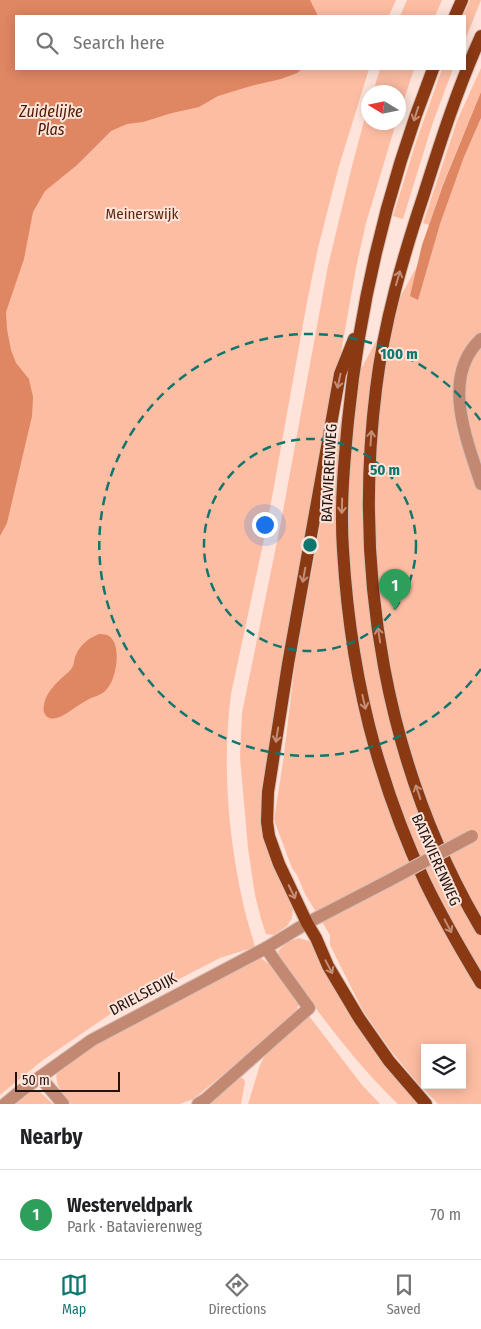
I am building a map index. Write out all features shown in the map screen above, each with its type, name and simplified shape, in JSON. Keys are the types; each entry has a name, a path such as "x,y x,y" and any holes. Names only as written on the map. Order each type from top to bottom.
{"main road":[{"path":"455,15 462,0"},
{"name":"BATAVIERENWEG","path":"481,36 440,142 394,292 376,387 368,498 369,549 376,613 385,674 395,718 409,767 434,838 445,863 481,929"},
{"name":"BATAVIERENWEG","path":"433,70 416,115 385,215 369,280 350,401 343,471 343,549 355,661 375,749 408,842 425,883 481,983"},
{"path":"362,318 340,374 288,664 267,807 267,822 273,849 328,966 359,1018 389,1061 426,1104"}],"street":[{"path":"481,339 466,359 462,374 459,408 464,431 481,484"},
{"name":"DRIELSEDIJK","path":"5,1104 92,1040 266,948 307,923 477,834"},
{"path":"198,1104 309,1008 266,948"},
{"path":"40,1077 63,1104"}],"green space":[{"name":"Meinerswijk","path":"0,0 396,0 389,15 15,15 15,70 369,70 364,85 361,85 361,95 339,166 318,248 267,525 231,694 227,747 230,825 243,903 255,947 220,958 109,1015 43,1060 0,1095"},
{"path":"407,0 442,0 435,15 400,15"},
{"path":"470,0 481,0 466,38 466,15 463,15"},
{"path":"481,68 481,92 443,184 429,225 423,223 457,121"},
{"path":"380,70 414,70 406,94 406,85 375,85"},
{"path":"442,70 453,70 433,122 403,219 393,216 416,142"},
{"path":"481,118 481,1104 438,1104 424,1089 466,1089 466,1044 421,1044 421,1086 391,1051 363,1011 330,945 330,935 305,894 292,868 274,820 295,663 344,400 439,226 464,157"},
{"path":"362,130 394,130 366,223 356,268 261,803 263,834 286,886 293,909 292,918 287,926 274,935 266,934 261,919 255,895 248,848 240,758 242,713 281,522 328,266"},
{"path":"299,938 309,941 317,950 420,1104 398,1104 382,1088 336,1035 280,960 278,951 287,942"},
{"path":"261,958 269,964 299,1003 296,1012 193,1099 180,1104 71,1104 62,1093 56,1077 57,1072 93,1044"},
{"path":"309,1016 362,1085 380,1104 248,1104 260,1065 267,1051"},
{"path":"239,1077 244,1079 245,1082 241,1104 208,1104"},
{"path":"30,1091 40,1092 53,1104 13,1104"}],"water":[{"name":"Zuidelijke Plas","path":"0,0 310,0 318,15 15,15 15,70 301,70 281,79 218,96 199,107 143,122 127,124 111,131 77,165 45,191 33,212 24,259 6,312 11,350 16,363 29,379 33,397 32,416 7,523 0,536"},
{"path":"481,92 481,118 464,157 440,224 418,300 410,296 422,245 443,185"},
{"path":"99,634 107,635 112,639 117,652 117,661 110,685 102,693 58,718 54,719 46,716 44,704 49,692 72,668 79,649 87,640"}],"place":[{"name":"Westerveldpark","path":"395,610"}]}
